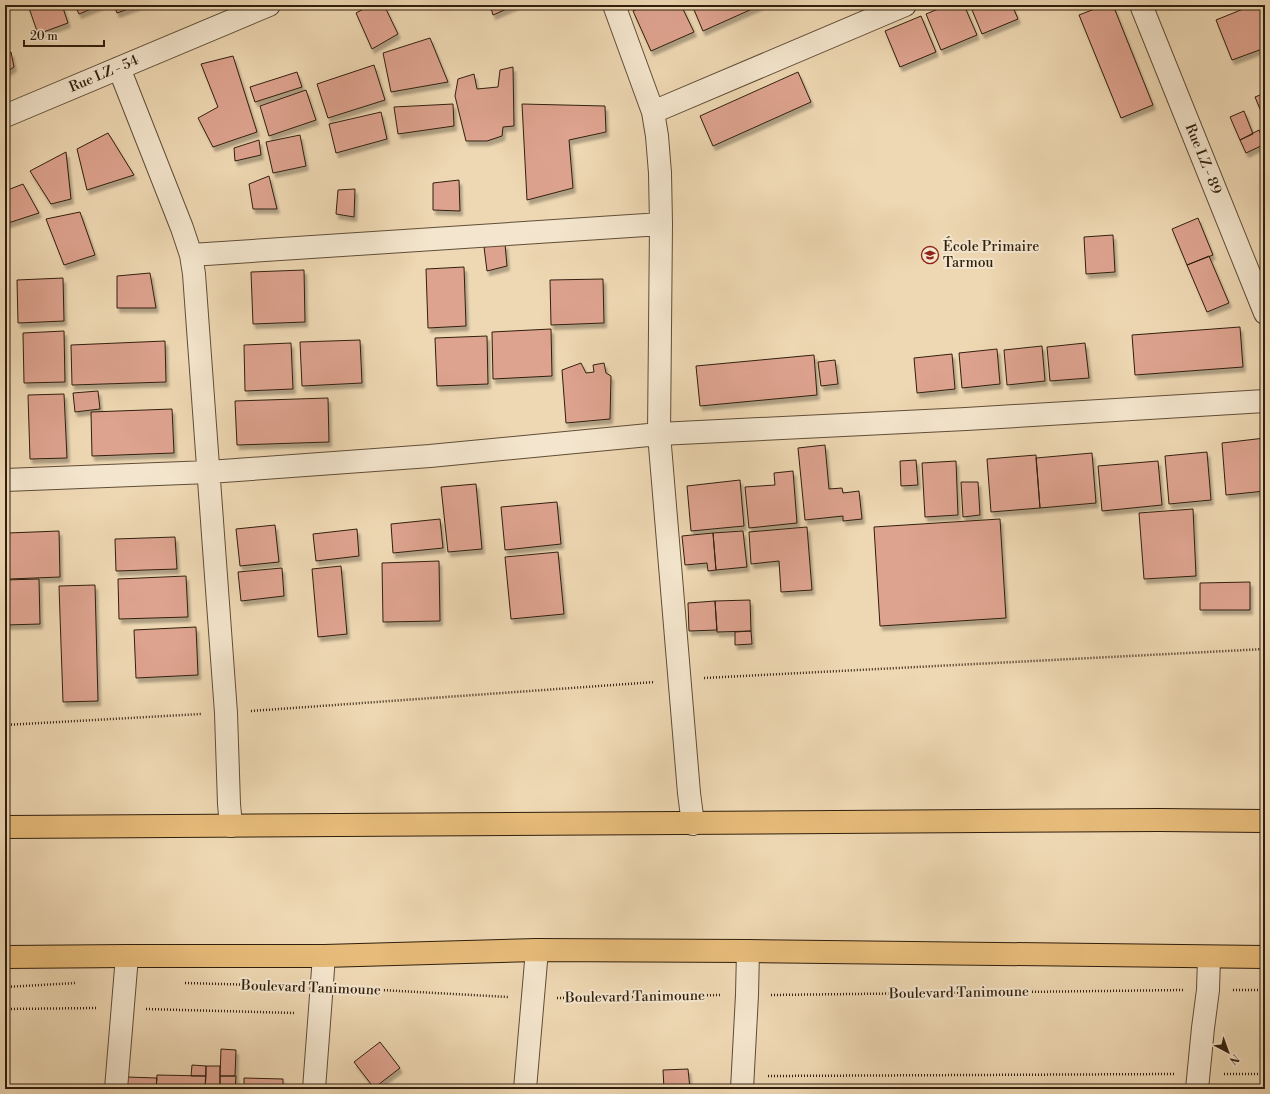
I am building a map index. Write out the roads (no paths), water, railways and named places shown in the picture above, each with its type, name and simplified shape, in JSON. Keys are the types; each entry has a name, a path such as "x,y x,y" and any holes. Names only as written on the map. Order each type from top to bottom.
{"main road":[{"path":"5,827 1265,821"},
{"path":"5,958 128,956 324,956 537,950 748,951 1265,958"}],"street":[{"name":"Rue LZ - 54","path":"5,116 269,5"},
{"path":"614,5 652,112 657,136 660,174 661,224 659,434 679,680 693,824"},
{"path":"652,112 905,5"},
{"name":"Rue LZ - 89","path":"1141,5 1265,313"},
{"path":"119,68 182,228 191,255 194,274 226,712 231,826"},
{"path":"191,255 661,224"},
{"path":"5,480 209,472 430,456 659,434 966,419 1265,401"},
{"path":"525,1089 537,950"},
{"path":"742,1082 748,951"},
{"path":"116,1089 122,1008 128,956"},
{"path":"314,1089 324,956"},
{"path":"1198,1082 1208,990 1209,958"}],"place":[{"name":"École Primaire Tarmou","path":"930,255"}]}
